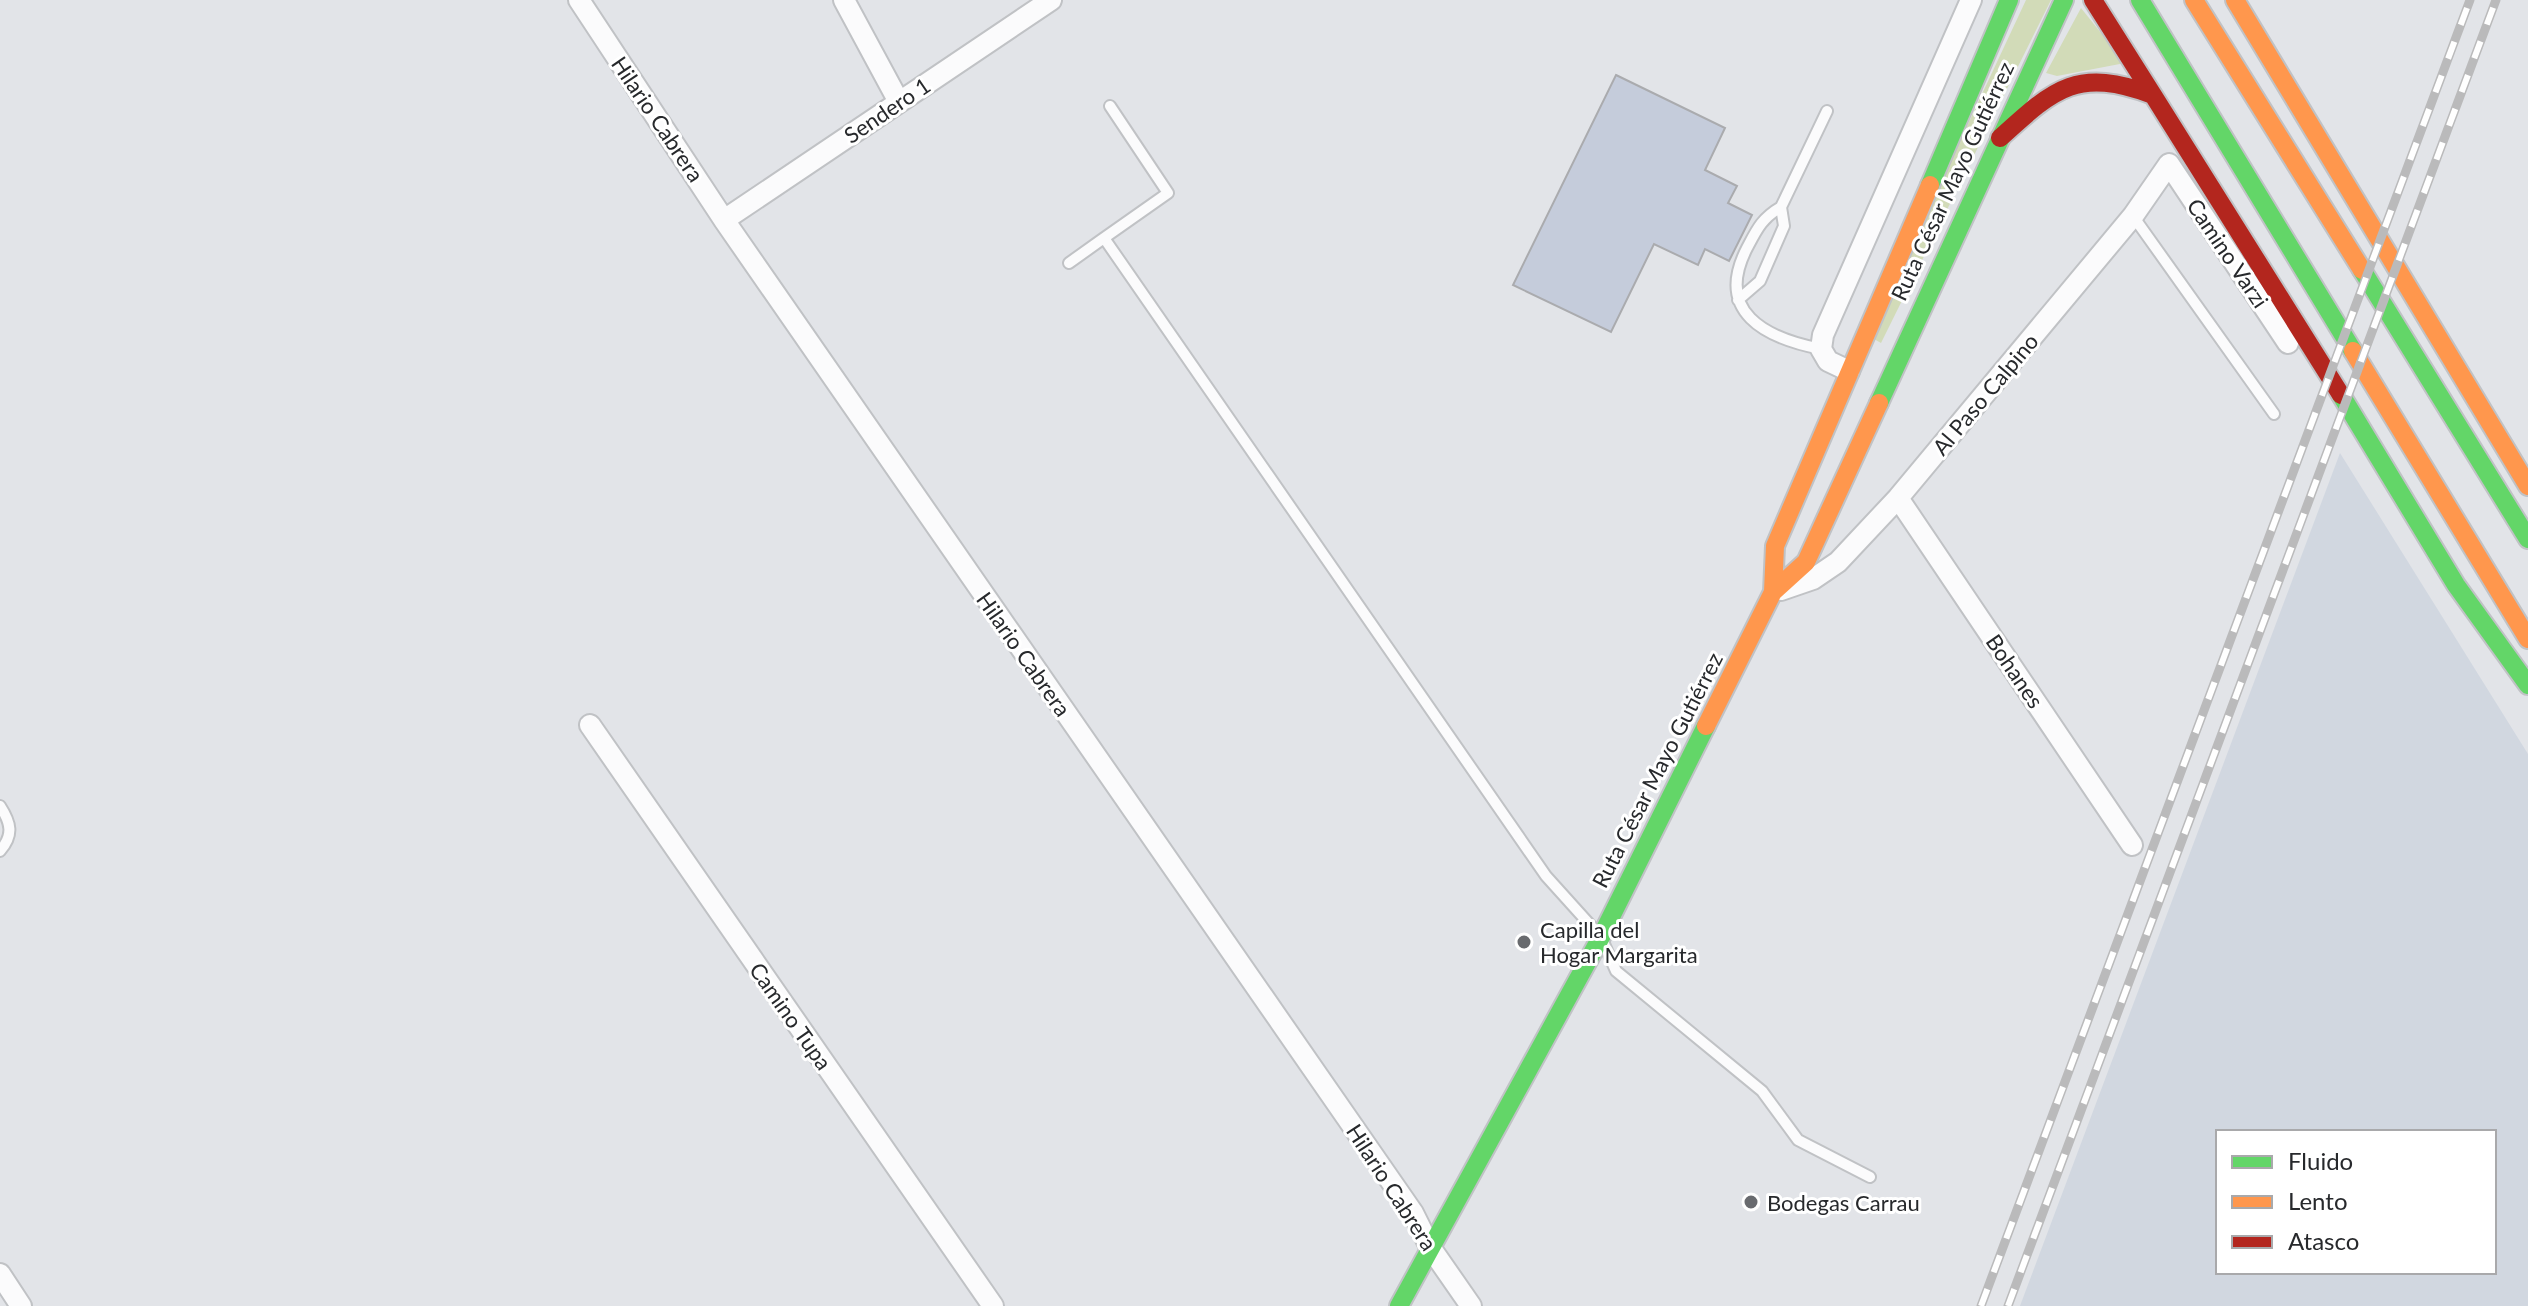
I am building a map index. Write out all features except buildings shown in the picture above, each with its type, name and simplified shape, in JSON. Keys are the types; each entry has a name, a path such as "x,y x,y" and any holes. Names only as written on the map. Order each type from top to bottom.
{"main road":[{"name":"Ruta César Mayo Gutiérrez","path":"1773,592 1775,546 2009,0"},
{"name":"Ruta César Mayo Gutiérrez","path":"1399,1306 1601,937 1773,592 1806,562 2064,0"},
{"path":"2093,0 2265,269 2456,585 2528,685"},
{"path":"2140,0 2528,639"},
{"path":"2194,0 2528,539"},
{"path":"2235,0 2528,486"},
{"path":"2000,138 2053,92 2081,84 2130,86 2153,95"}],"street":[{"name":"Hilario Cabrera","path":"579,0 724,220 1413,1213 1430,1247 1471,1306"},
{"path":"844,0 899,102"},
{"name":"Sendero 1","path":"724,220 1051,0"},
{"path":"1849,371 1828,361 1821,349 1823,335 1971,0"},
{"name":"Al Paso Calpino","path":"1773,592 1813,579 1838,562 1898,498 2133,216 2169,164"},
{"name":"Camino Varzi","path":"2169,164 2288,343"},
{"name":"Bohanes","path":"1898,498 2132,845"},
{"name":"Camino Tupa","path":"590,725 993,1306"},
{"path":"0,1274 21,1306"}],"lane":[{"path":"1069,263 1168,193 1110,106"},
{"path":"1738,300 1760,281 1784,226 1781,207 1827,111"},
{"path":"1781,207 1763,217 1735,272 1738,300 1746,316 1758,326 1800,345 1821,349"},
{"path":"2133,216 2274,414"},
{"path":"1104,238 1546,876 1601,937 1616,971 1762,1091 1798,1140 1870,1177"},
{"path":"0,806 10,821 10,835 0,851"}],"shaded area":[{"path":"2340,453 2528,754 2528,1306 2020,1306"}],"green space":[{"path":"2026,0 2051,0 1881,343 1874,339 1939,186"},
{"path":"2081,8 2125,63 2057,76 2046,73"}],"railway":[{"path":"1981,1306 2470,0"},
{"path":"2008,1306 2496,0"}],"traffic: fast":[{"path":"1930,185 2009,0"},
{"path":"1879,403 2064,0"},
{"path":"2140,0 2353,351"},
{"path":"2362,270 2528,539"},
{"path":"2341,395 2456,585 2528,685"},
{"path":"1399,1306 1601,937 1706,726"}],"traffic: slow":[{"path":"2194,0 2362,270"},
{"path":"2235,0 2528,486"},
{"path":"1773,592 1775,546 1930,185"},
{"path":"2353,351 2528,639"},
{"path":"1706,726 1773,592 1806,562 1879,403"}],"traffic: jam":[{"path":"2093,0 2153,95"},
{"path":"2000,138 2036,106 2069,87 2105,83 2153,95 2341,395"}],"place":[{"name":"Capilla del Hogar Margarita","path":"1524,942"},
{"name":"Bodegas Carrau","path":"1751,1202"}]}
